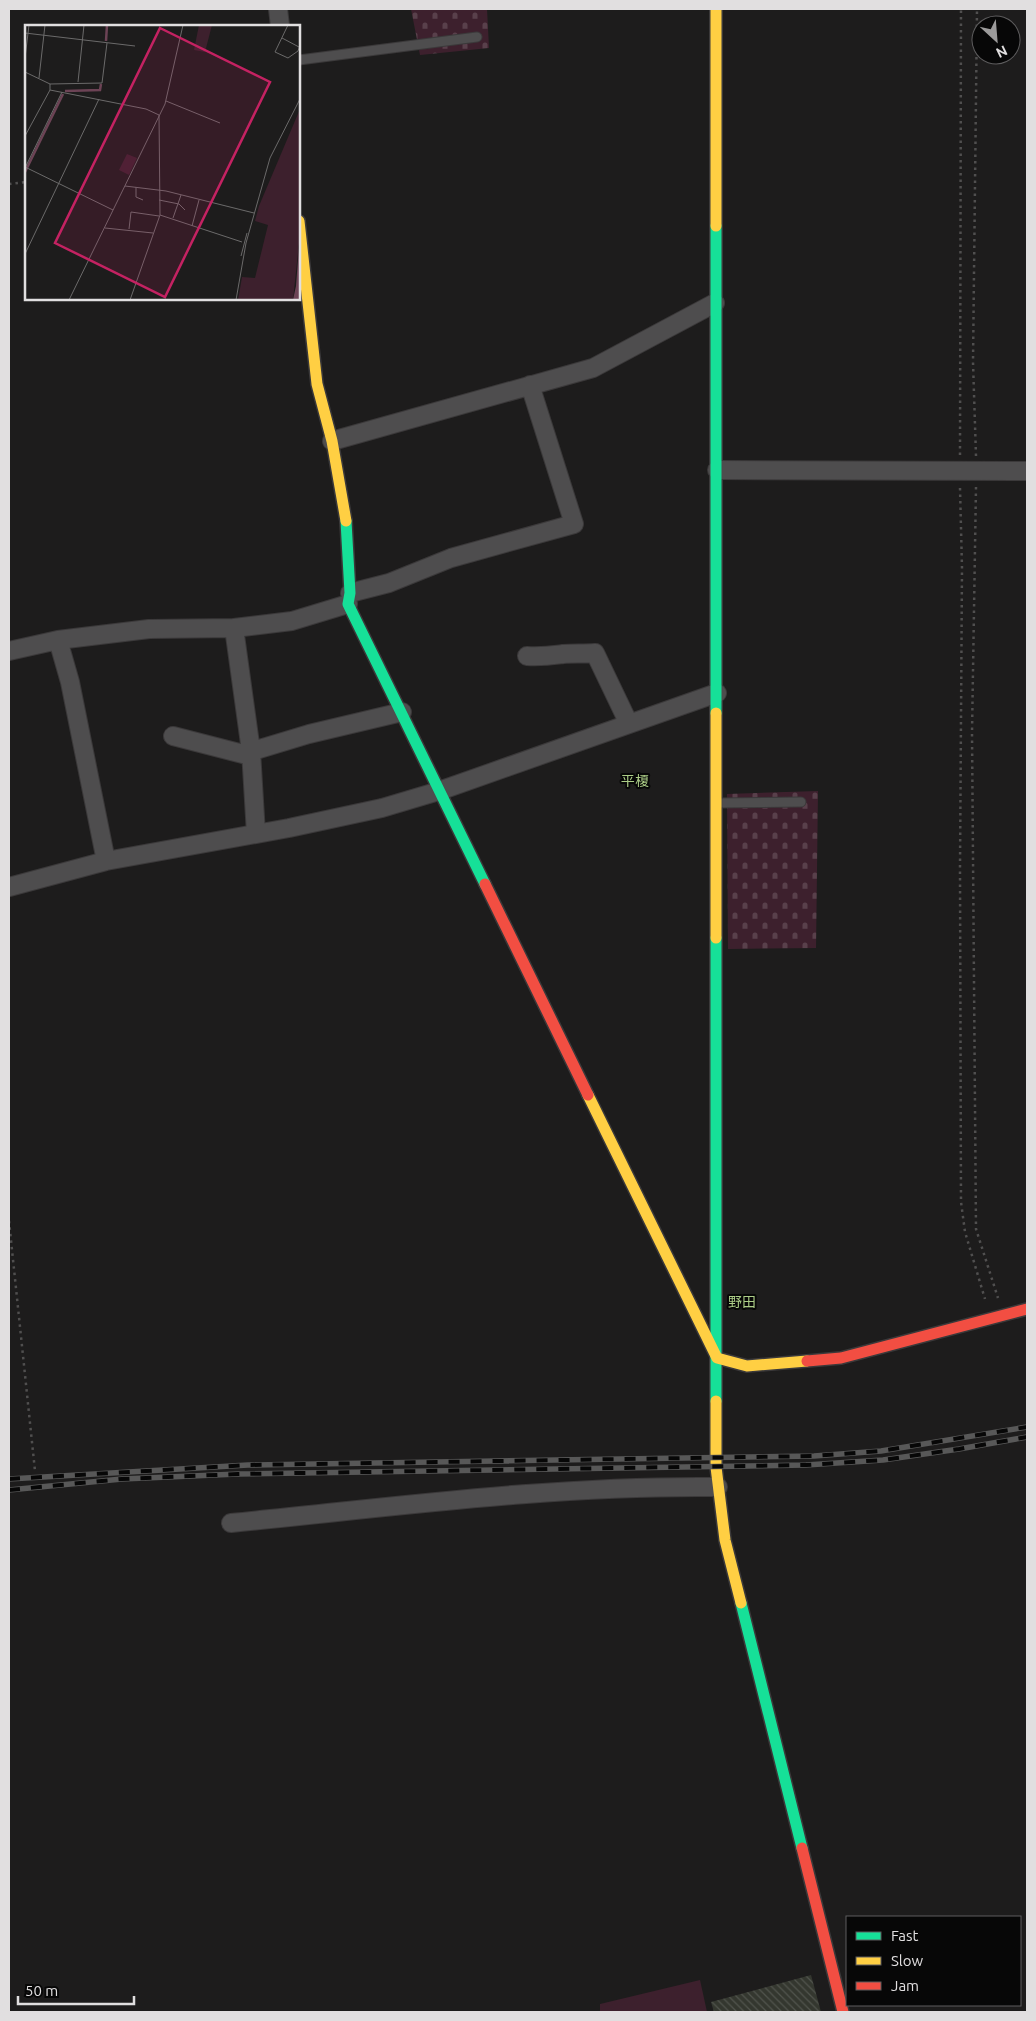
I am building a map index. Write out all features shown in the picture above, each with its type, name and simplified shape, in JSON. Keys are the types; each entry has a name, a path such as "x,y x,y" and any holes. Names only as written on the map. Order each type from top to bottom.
{"street":[{"path":"278,9 280,25"},
{"path":"716,9 716,1459 725,1540 843,2012"},
{"path":"300,231 317,384 332,441 346,512 349,598 439,792 717,1358 747,1366 841,1358 1027,1309"},
{"path":"332,441 593,368 715,303"},
{"path":"9,652 58,640 149,629 234,628 292,622 451,558 574,524 530,385"},
{"path":"717,470 1027,472"},
{"path":"234,628 251,751 256,834"},
{"path":"58,640 70,682 106,861"},
{"path":"527,656 545,658 564,654 595,653 629,724"},
{"path":"9,887 106,861 256,834 382,808 439,792 717,692"},
{"path":"173,736 243,754 309,734 402,712"},
{"path":"231,1522 502,1496 658,1486 718,1487"}],"lane":[{"path":"300,60 477,37"},
{"path":"717,803 801,802"}],"path":[{"path":"962,9 976,1006 976,1228 1004,1316"},
{"path":"977,9 973,352 962,568 960,868 961,1202 965,1232 991,1319"},
{"path":"9,184 25,182"},
{"path":"9,1221 35,1472"}],"green space":[{"path":"411,9 487,9 489,48 420,55"},
{"path":"818,791 816,948 728,949 727,794"},
{"path":"700,1980 707,2012 600,2012 600,2004"}],"building":[{"path":"811,1975 821,2012 714,2012 711,2002"}],"railway":[{"path":"9,1479 248,1465 814,1456 881,1451 1027,1427"},
{"path":"9,1490 122,1479 238,1474 806,1465 883,1460 1027,1437"}],"traffic: fast":[{"path":"716,226 716,713"},
{"path":"346,521 350,593 348,604 485,884"},
{"path":"716,938 716,1401"},
{"path":"741,1603 802,1848"}],"traffic: slow":[{"path":"716,9 716,226"},
{"path":"300,230 317,384 332,441 346,521"},
{"path":"716,713 716,938"},
{"path":"588,1095 717,1358 747,1366 807,1361"},
{"path":"716,1401 716,1467 725,1540 741,1603"}],"traffic: jam":[{"path":"485,884 588,1095"},
{"path":"807,1361 841,1358 1027,1309"},
{"path":"802,1848 843,2012"}],"district":[{"name":"平榎","path":"635,781"},
{"name":"野田","path":"742,1302"}]}
